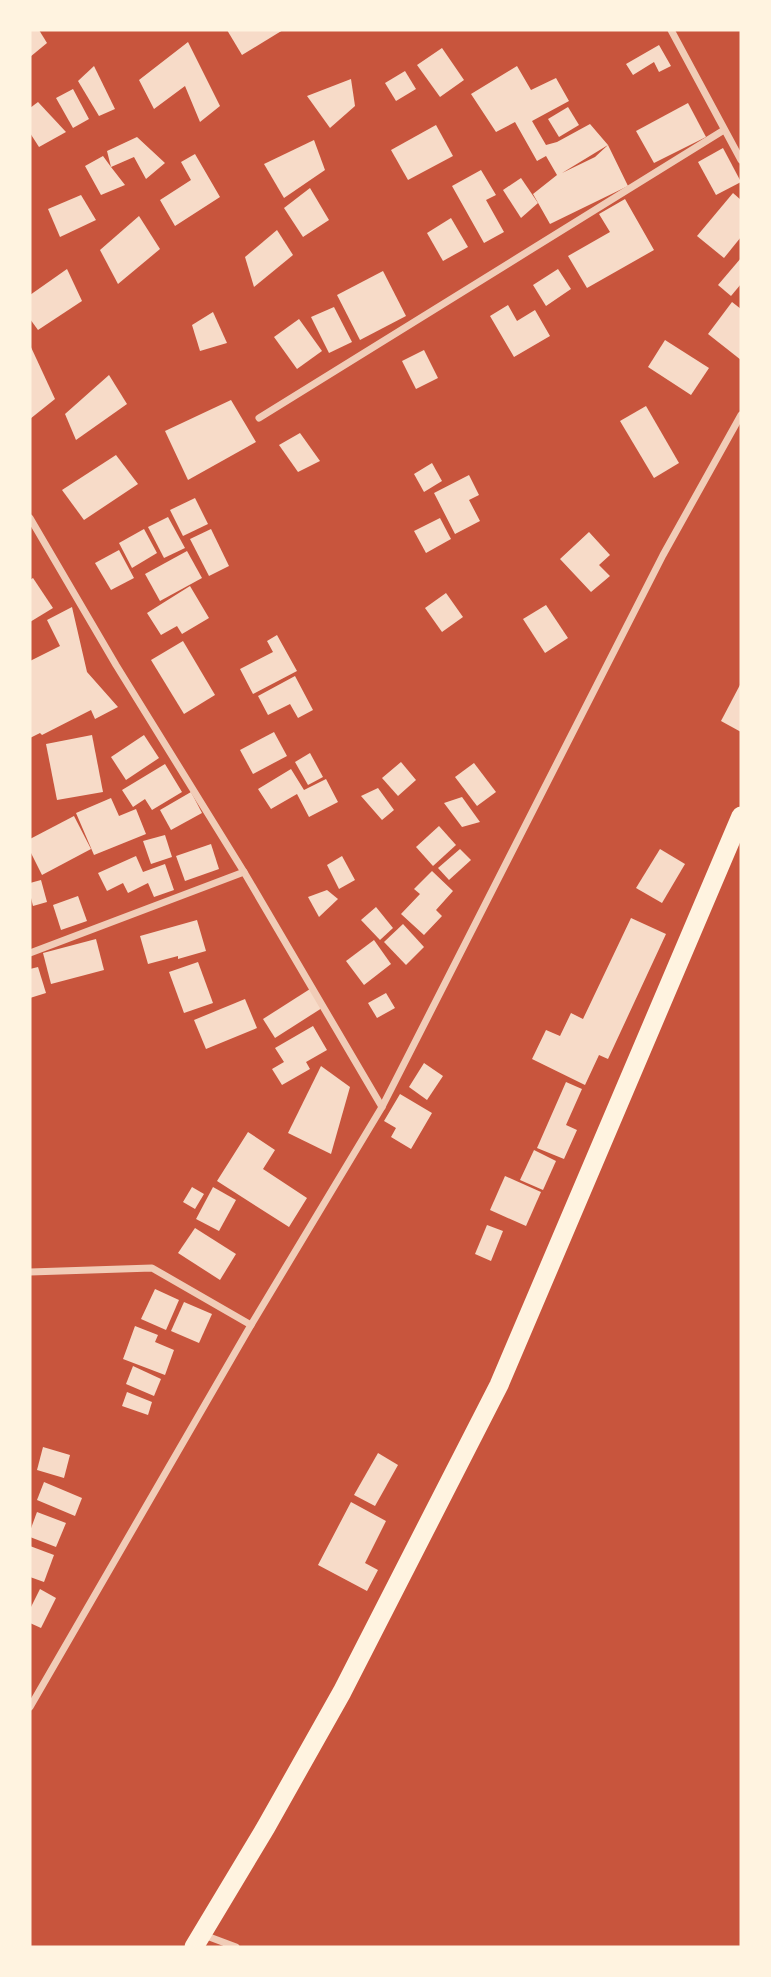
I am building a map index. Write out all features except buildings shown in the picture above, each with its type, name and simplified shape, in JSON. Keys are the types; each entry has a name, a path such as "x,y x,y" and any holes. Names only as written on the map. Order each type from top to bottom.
{"highway":[{"path":"198,1941 342,1692 499,1385 741,816"}],"street":[{"path":"671,30 741,160"},
{"path":"259,418 724,130"},
{"path":"30,1707 251,1325 382,1107 663,555 741,415"},
{"path":"30,518 382,1107"},
{"path":"30,953 244,873"},
{"path":"30,1272 152,1268 251,1325"},
{"path":"198,1941 236,1947"}]}
